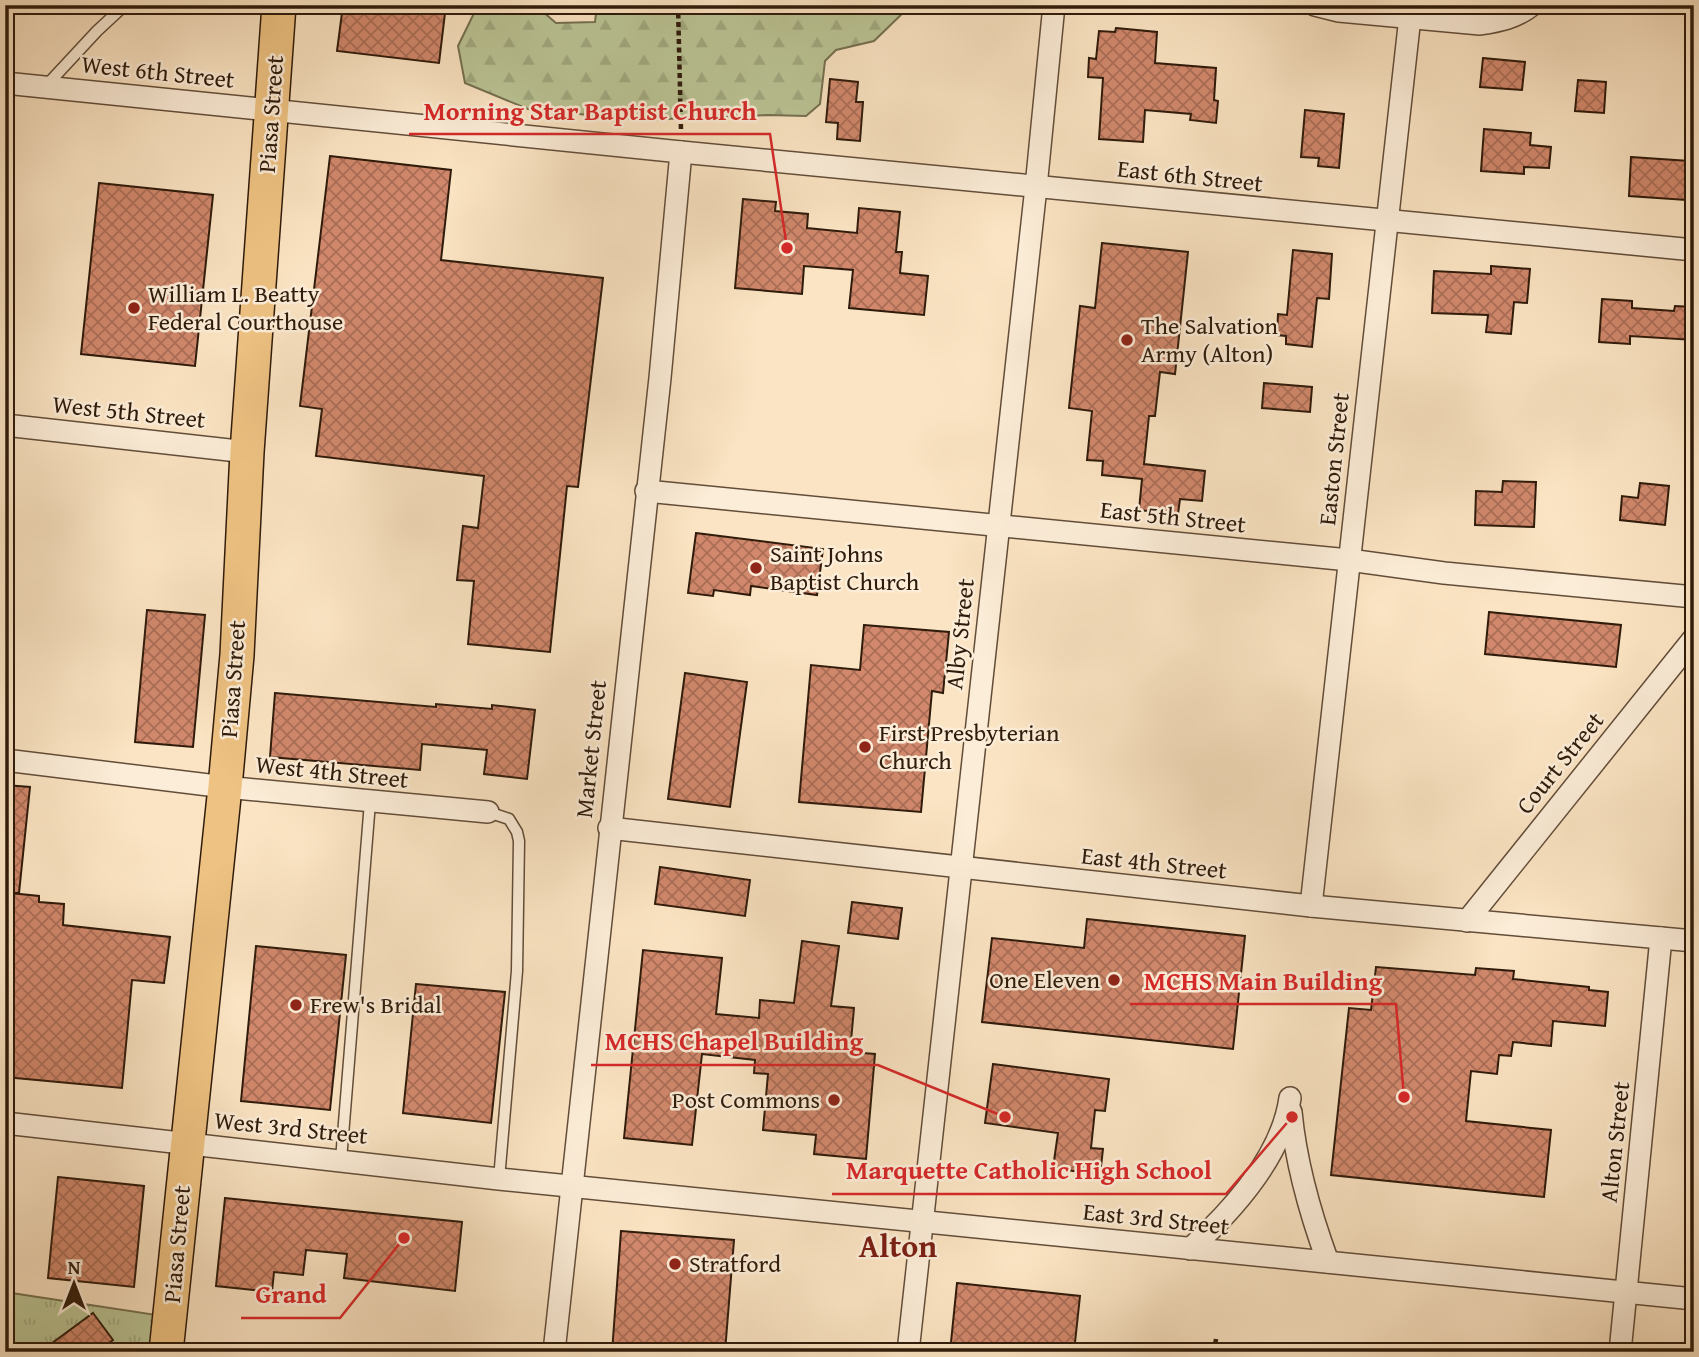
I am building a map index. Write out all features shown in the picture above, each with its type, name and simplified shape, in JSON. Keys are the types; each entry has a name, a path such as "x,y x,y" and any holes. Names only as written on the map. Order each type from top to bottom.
{"highway":[{"name":"Piasa Street","path":"166,1352 237,655 247,452 279,5"}],"street":[{"name":"Alby Street","path":"908,1352 1054,5"},
{"path":"1315,5 1339,11 1480,24 1506,19 1532,5"},
{"name":"Easton Street","path":"1311,906 1410,17"},
{"name":"West 6th Street","path":"5,83 681,152"},
{"name":"East 6th Street","path":"681,152 1694,250"},
{"name":"Market Street","path":"554,1352 660,378 681,152"},
{"name":"West 5th Street","path":"5,425 247,452"},
{"name":"East 5th Street","path":"646,491 1694,597"},
{"name":"Court Street","path":"1467,921 1694,638"},
{"name":"West 4th Street","path":"5,760 225,787 488,813"},
{"name":"East 4th Street","path":"609,828 1311,906 1694,941"},
{"name":"Alton Street","path":"1620,1352 1661,938"},
{"path":"1190,1249 1218,1223 1245,1191 1279,1135 1290,1098 1295,1148 1302,1182 1328,1262"},
{"name":"West 3rd Street","path":"5,1123 572,1186"},
{"name":"East 3rd Street","path":"572,1186 1694,1299"}],"lane":[{"path":"45,87 125,5"},
{"path":"341,1160 370,802"},
{"path":"488,813 509,819 519,841 517,971 499,1179"}],"path":[{"path":"678,5 681,152"},
{"path":"1214,1352 1216,1339"}],"green space":[{"path":"478,5 535,5 556,23 595,22 597,5 908,5 908,8 874,41 836,50 825,61 820,104 806,116 639,120 528,109 465,83 458,46"},
{"path":"5,1292 163,1316 159,1352 5,1352"}],"building":[{"path":"343,5 446,5 439,63 337,51"},
{"path":"1116,28 1157,32 1155,63 1216,68 1216,123 1190,120 1191,114 1145,110 1143,142 1099,139 1103,78 1088,77 1089,58 1096,59 1099,31 1115,32"},
{"path":"1483,58 1525,62 1522,90 1480,87"},
{"path":"830,79 858,82 856,102 863,102 860,141 837,139 838,123 826,122"},
{"path":"1578,80 1606,82 1604,113 1575,111"},
{"path":"1305,110 1344,114 1339,168 1318,166 1319,158 1301,157"},
{"path":"1484,129 1531,133 1530,145 1551,147 1549,168 1524,167 1524,174 1481,171"},
{"path":"330,156 451,170 441,260 603,278 578,487 567,486 550,652 468,644 474,581 457,580 463,526 478,528 484,476 316,456 322,409 300,406"},
{"path":"1631,157 1689,161 1686,200 1629,196"},
{"path":"99,183 213,195 195,366 81,354"},
{"path":"743,199 776,202 775,211 808,214 807,228 857,233 859,208 900,212 896,252 902,252 900,273 928,276 924,315 849,308 853,270 804,266 802,294 735,288"},
{"name":"The Salvation Army (Alton)","path":"1102,243 1188,252 1175,374 1160,372 1155,416 1149,416 1144,464 1205,471 1202,501 1180,499 1178,514 1139,510 1142,479 1102,475 1103,461 1087,460 1092,411 1069,408 1080,306 1095,308"},
{"path":"1293,250 1332,254 1329,299 1317,298 1312,347 1286,344 1286,336 1277,335 1278,314 1287,315"},
{"path":"1491,266 1530,269 1527,303 1514,302 1511,334 1486,332 1488,315 1432,313 1434,271 1491,274"},
{"path":"1602,299 1632,301 1632,308 1674,311 1675,306 1694,307 1694,340 1630,336 1630,344 1599,342"},
{"path":"1264,383 1312,387 1310,412 1262,408"},
{"path":"1503,481 1536,482 1534,527 1475,525 1476,491 1502,492"},
{"path":"1640,483 1669,486 1665,525 1620,520 1622,496 1638,498"},
{"name":"Saint Johns Baptist Church","path":"696,533 823,549 817,595 751,586 750,595 714,590 713,596 688,593"},
{"path":"147,610 205,615 193,747 135,742"},
{"path":"1489,612 1621,625 1616,667 1485,654"},
{"name":"First Presbyterian Church","path":"864,625 949,632 943,693 932,691 921,812 799,802 811,665 860,670"},
{"path":"685,673 747,682 730,807 668,799"},
{"path":"275,693 436,707 436,704 492,709 492,705 535,710 527,779 484,774 487,750 422,744 420,770 270,757"},
{"path":"5,785 30,787 19,893 10,893 39,896 39,902 64,904 63,925 170,937 164,983 132,980 122,1088 5,1077"},
{"path":"660,867 750,880 745,916 655,904"},
{"path":"852,902 902,908 898,939 848,933"},
{"name":"One Eleven","path":"1087,919 1245,936 1233,1049 982,1022 992,938 1084,948"},
{"path":"802,941 839,946 831,1006 854,1008 850,1052 875,1054 866,1159 814,1154 816,1135 763,1130 768,1074 754,1073 755,1060 702,1054 692,1145 624,1138 643,950 722,958 716,1014 759,1018 760,1000 794,1003"},
{"name":"Frew's Bridal","path":"256,946 346,955 330,1110 241,1101"},
{"path":"1376,967 1475,975 1476,968 1514,971 1513,979 1589,987 1589,990 1608,992 1605,1026 1553,1021 1551,1046 1513,1042 1511,1056 1499,1055 1497,1074 1471,1071 1466,1121 1551,1130 1544,1197 1331,1175 1349,1008 1371,1010"},
{"path":"416,984 505,992 491,1123 403,1113"},
{"path":"993,1064 1109,1079 1105,1111 1095,1110 1091,1148 1103,1149 1100,1175 1053,1168 1058,1133 985,1123"},
{"path":"58,1177 144,1186 134,1287 48,1278"},
{"path":"225,1198 462,1222 455,1291 344,1278 347,1254 306,1250 303,1275 274,1272 272,1292 216,1286"},
{"path":"621,1231 734,1240 725,1352 612,1352"},
{"path":"957,1283 1080,1296 1074,1352 950,1352"},
{"path":"93,1313 113,1340 97,1352 40,1352"}],"place":[{"name":"Morning Star Baptist Church","path":"787,248"},
{"name":"William L. Beatty Federal Courthouse","path":"134,308"},
{"name":"The Salvation Army (Alton)","path":"1127,340"},
{"name":"Saint Johns Baptist Church","path":"756,568"},
{"name":"First Presbyterian Church","path":"865,747"},
{"name":"One Eleven","path":"1114,980"},
{"name":"Frew's Bridal","path":"296,1005"},
{"name":"MCHS Main Building","path":"1404,1097"},
{"name":"Post Commons","path":"834,1100"},
{"name":"MCHS Chapel Building","path":"1005,1117"},
{"name":"Marquette Catholic High School","path":"1292,1117"},
{"name":"Grand","path":"404,1238"},
{"name":"Stratford","path":"675,1264"}],"district":[{"name":"Alton","path":"898,1246"}]}
